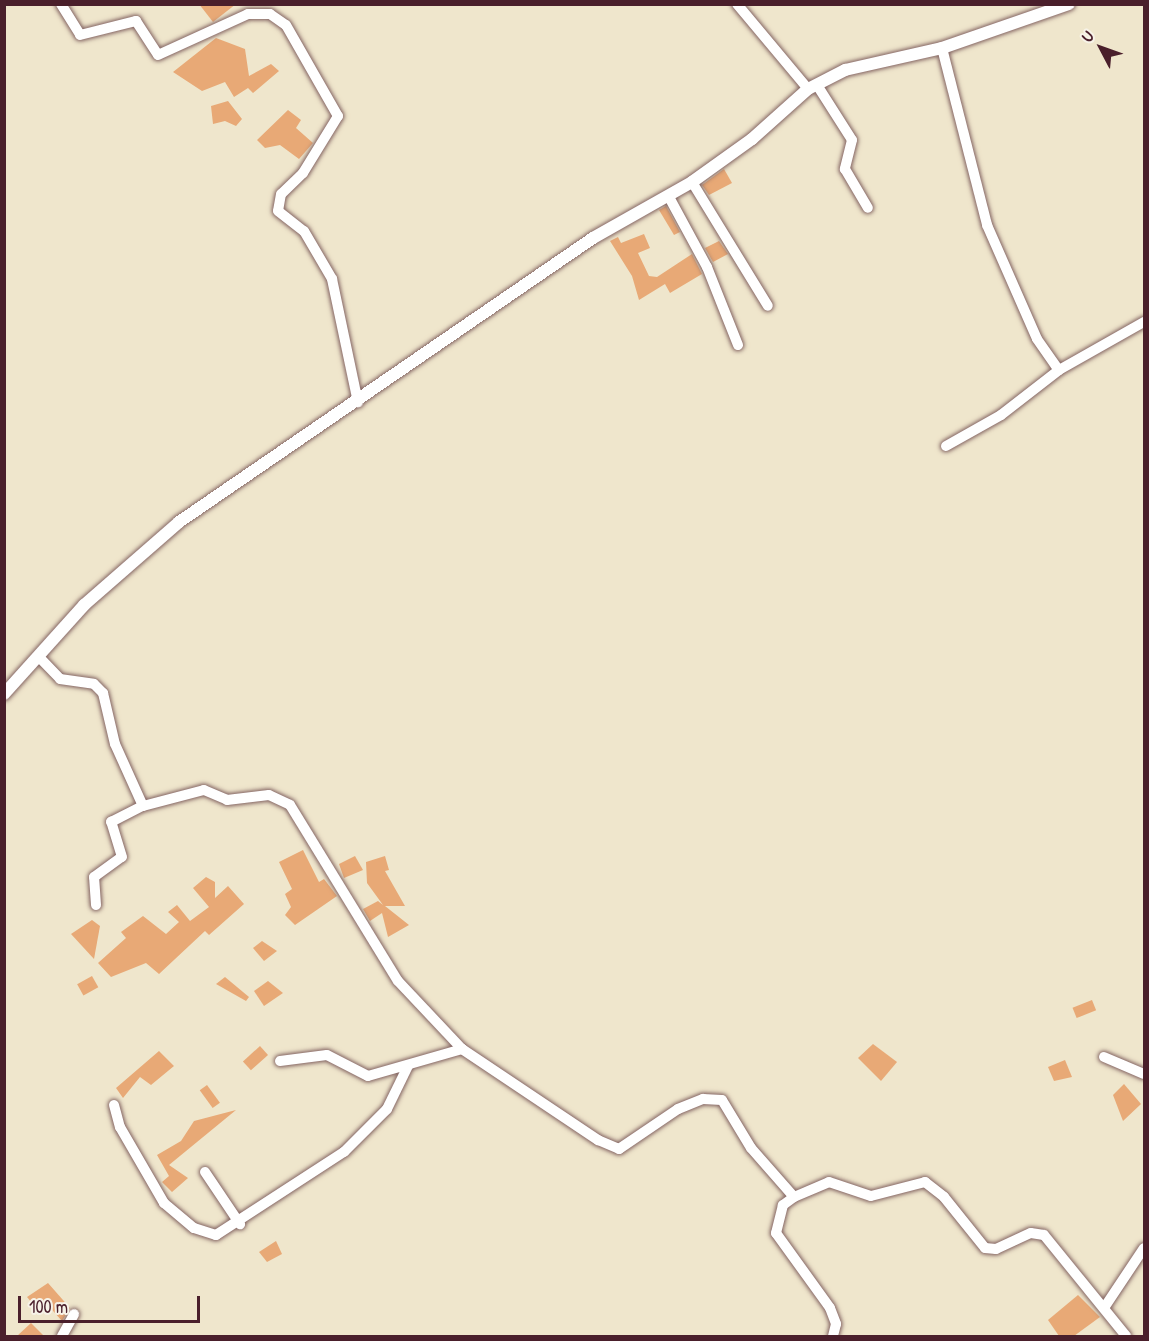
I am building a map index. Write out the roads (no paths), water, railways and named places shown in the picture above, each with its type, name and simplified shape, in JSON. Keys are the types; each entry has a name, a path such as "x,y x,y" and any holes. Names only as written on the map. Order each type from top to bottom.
{"street":[{"path":"61,4 80,35 136,21 159,55 248,14 270,14 286,25 338,116 303,173 281,194 278,211 304,231 332,279 358,402"},
{"path":"737,4 813,87 852,140 845,169 868,208"},
{"path":"4,694 40,658 84,605 179,522 358,402 592,238 669,197 692,182 752,139 813,87 845,70 942,48 1069,4"},
{"path":"942,48 987,225 1037,339 1059,370"},
{"path":"692,182 768,306"},
{"path":"669,197 707,267 738,345"},
{"path":"946,446 1001,415 1059,370 1144,322"},
{"path":"40,658 60,679 94,684 103,693 115,744 143,806"},
{"path":"96,904 94,877 122,857 111,822 143,806 204,790 227,800 269,795 290,805 390,972 462,1048 611,1148 626,1145 678,1109 703,1099 722,1100 751,1148 794,1197"},
{"path":"280,1061 327,1055 368,1076 408,1066 462,1048"},
{"path":"1104,1057 1144,1074"},
{"path":"114,1105 120,1127 164,1203 206,1235 240,1224 349,1148 387,1109 408,1066"},
{"path":"206,1172 240,1224"},
{"path":"833,1336 837,1324 830,1308 776,1233 783,1205 794,1197 829,1182 871,1196 926,1182 944,1197 985,1248 996,1249 1031,1233 1044,1235 1126,1336"},
{"path":"1104,1308 1144,1248"},
{"path":"62,1336 74,1314"}]}
